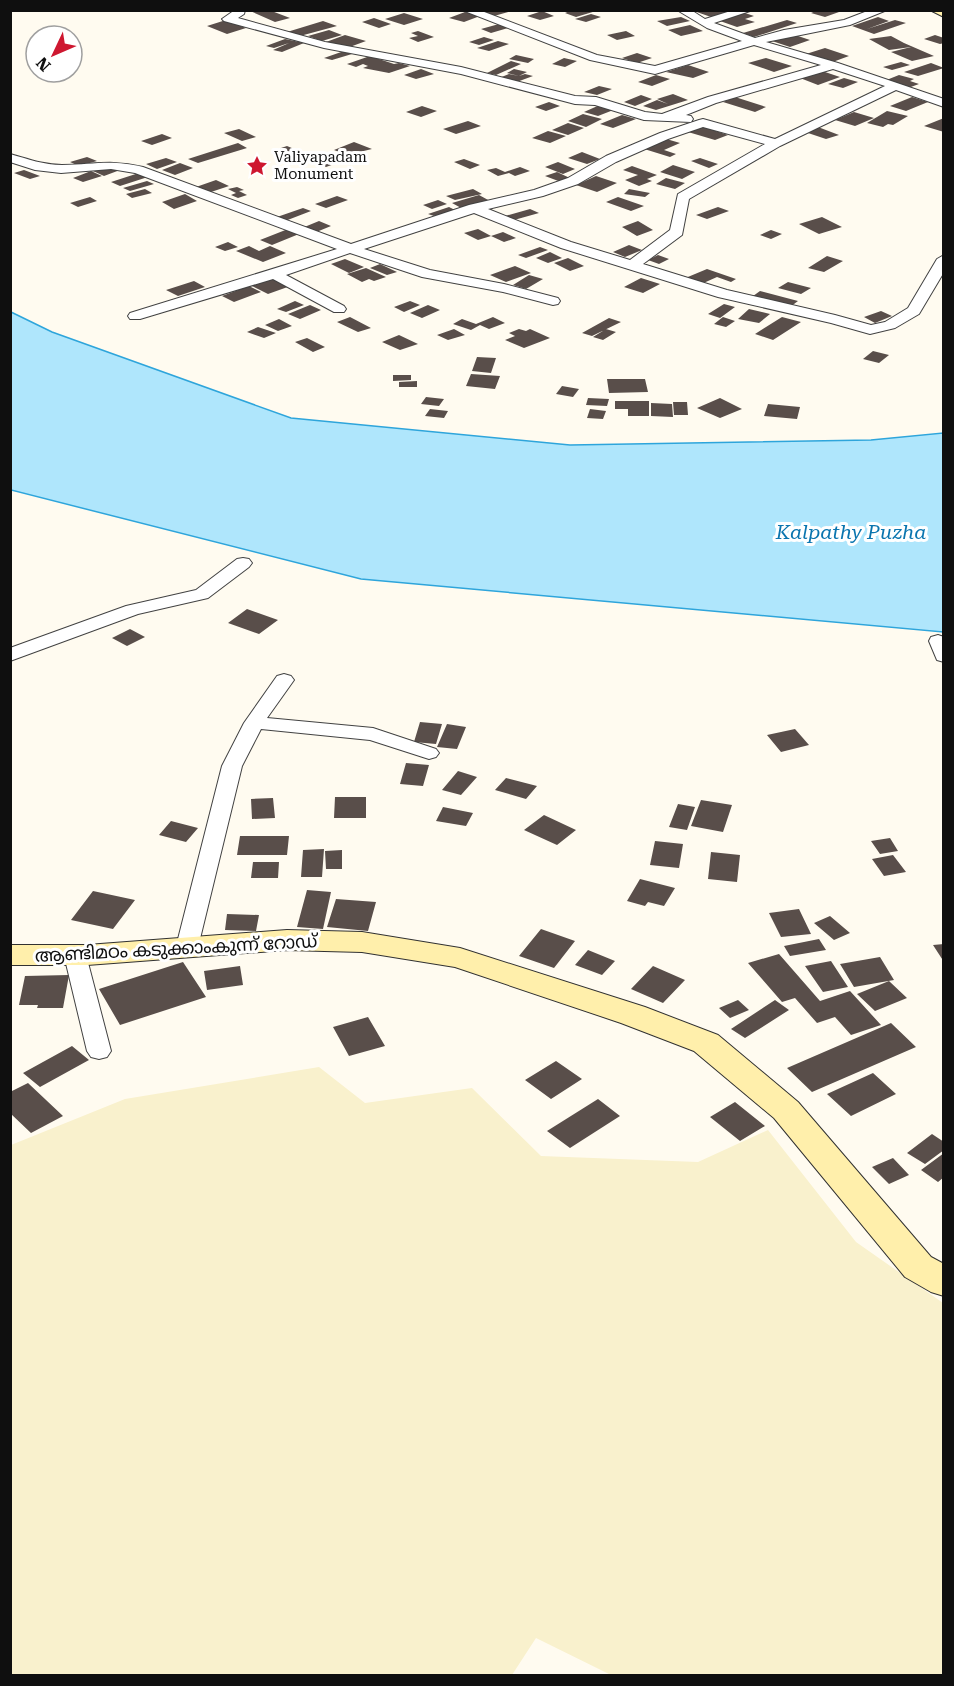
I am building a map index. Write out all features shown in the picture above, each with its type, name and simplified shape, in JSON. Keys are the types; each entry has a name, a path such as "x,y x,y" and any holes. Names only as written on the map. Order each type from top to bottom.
{"street":[{"path":"467,10 594,58 655,70 784,33 846,22 882,10"},
{"path":"682,10 705,22 756,41 944,103"},
{"path":"705,22 747,10"},
{"path":"938,10 944,12"},
{"path":"240,11 228,19 324,45 461,71 575,100 596,101 644,116 662,118 673,116 712,100 834,65"},
{"path":"633,265 677,232 683,197 776,143 895,86"},
{"path":"673,116 776,143"},
{"path":"135,316 274,274 474,208 573,182 611,159 664,136 703,123"},
{"path":"10,158 35,166 61,169 111,165 138,170 351,249 427,274 504,288 553,301"},
{"path":"474,208 567,245 723,294 835,319 870,330 890,325 914,311 944,259"},
{"path":"274,274 339,309"},
{"path":"10,655 132,610 202,594 243,562"},
{"path":"187,947 232,766 254,723 284,680"},
{"path":"254,723 373,734 429,753"},
{"name":"ആണ്ടിമഠം കടുക്കാംകുന്ന് റോഡ്","path":"10,955 75,955 287,940 362,942 460,958 633,1015 706,1043 786,1110 918,1267 944,1282"},
{"path":"75,955 99,1051"}],"shaded area":[{"path":"319,1067 365,1103 472,1088 541,1156 698,1162 768,1130 856,1242 943,1303 943,1675 611,1675 536,1638 512,1675 11,1676 11,1145 125,1099"}],"water":[{"name":"Kalpathy Puzha","path":"11,312 52,332 291,418 570,445 871,440 943,433 943,632 361,579 11,490"}],"building":[{"path":"248,10 269,10 290,18 275,22"},
{"path":"479,10 512,10 512,11 494,16"},
{"path":"572,10 596,11 576,17 565,13"},
{"path":"691,10 731,10 731,11 711,17"},
{"path":"818,10 839,12 825,17 811,13"},
{"path":"542,11 554,16 540,20 527,16"},
{"path":"465,12 480,16 464,22 449,18"},
{"path":"404,13 423,19 404,25 385,19"},
{"path":"745,13 754,16 745,19 755,22 737,27 720,21"},
{"path":"591,14 601,17 586,22 575,19"},
{"path":"681,17 690,21 667,26 657,21"},
{"path":"878,17 889,21 867,29 895,20 906,23 874,34 852,26"},
{"path":"374,18 391,24 379,28 362,22"},
{"path":"226,20 246,28 227,34 207,26"},
{"path":"787,20 797,23 754,37 743,33"},
{"path":"323,21 337,26 300,36 287,32"},
{"path":"499,24 508,28 491,33 481,29"},
{"path":"690,25 703,31 681,36 668,30"},
{"path":"329,30 342,35 322,41 308,36"},
{"path":"418,31 434,37 418,42 409,38 418,36 411,33"},
{"path":"626,31 635,36 617,40 607,35"},
{"path":"792,34 810,40 790,47 772,41"},
{"path":"345,35 366,41 347,48 326,42"},
{"path":"935,35 944,38 944,43 924,39"},
{"path":"891,36 934,56 912,61 891,52 911,47 889,50 869,39"},
{"path":"484,37 494,40 479,45 469,42"},
{"path":"285,39 304,43 282,52 273,50 289,43 274,48 266,46"},
{"path":"498,41 509,44 489,51 477,48"},
{"path":"825,48 849,56 830,63 806,54"},
{"path":"344,51 352,54 332,60 324,58"},
{"path":"637,53 652,58 637,63 622,58"},
{"path":"516,55 534,59 528,63 509,59"},
{"path":"370,56 394,64 410,66 389,73 363,68 368,66 363,64 356,67 347,64"},
{"path":"564,58 577,61 565,67 552,64"},
{"path":"766,58 792,66 774,72 748,63"},
{"path":"511,61 521,64 496,75 487,73"},
{"path":"901,62 910,65 892,70 883,67"},
{"path":"931,63 944,68 918,76 904,72"},
{"path":"688,65 709,72 693,78 666,72"},
{"path":"421,69 434,74 416,79 404,75"},
{"path":"514,69 527,72 519,76 507,73"},
{"path":"822,71 840,77 818,85 800,78"},
{"path":"509,74 519,76 525,74 533,76 514,83 499,78"},
{"path":"656,75 670,79 652,86 638,82"},
{"path":"899,75 914,79 910,81 919,84 908,88 884,81"},
{"path":"844,78 858,82 843,88 828,84"},
{"path":"599,86 612,89 597,95 584,92"},
{"path":"673,94 688,100 656,110 643,106 657,100 668,104 657,99"},
{"path":"641,95 652,99 635,106 624,102"},
{"path":"735,97 766,107 755,112 723,102"},
{"path":"912,97 928,102 906,111 890,106"},
{"path":"549,102 560,106 546,111 535,107"},
{"path":"602,104 616,109 598,116 584,112"},
{"path":"422,106 437,111 421,117 406,112"},
{"path":"887,111 908,116 893,125 888,124 883,127 867,123"},
{"path":"854,112 874,118 855,126 835,120"},
{"path":"583,114 602,119 586,127 568,121"},
{"path":"622,115 636,119 613,128 600,124"},
{"path":"944,118 944,132 924,126"},
{"path":"468,121 481,126 456,134 443,129"},
{"path":"568,123 584,128 568,135 552,130"},
{"path":"701,126 728,135 715,140 688,132"},
{"path":"818,127 839,135 826,139 805,132"},
{"path":"239,129 256,137 242,141 224,133"},
{"path":"548,131 566,136 550,143 532,138"},
{"path":"162,134 172,138 152,145 141,141"},
{"path":"663,138 680,143 664,150 676,154 670,157 641,148"},
{"path":"354,142 372,149 347,155 334,150"},
{"path":"238,143 247,148 198,163 188,159"},
{"path":"287,146 299,151 286,155 275,150"},
{"path":"582,152 600,159 587,164 568,158"},
{"path":"319,156 337,163 326,167 308,160"},
{"path":"87,157 97,161 79,166 70,162"},
{"path":"166,158 177,162 157,169 146,164"},
{"path":"700,158 718,164 709,168 691,161"},
{"path":"464,159 480,165 470,169 454,162"},
{"path":"558,162 575,169 563,174 545,167"},
{"path":"180,163 193,168 175,175 162,170"},
{"path":"673,165 695,172 682,179 660,172"},
{"path":"109,166 120,170 104,176 93,171"},
{"path":"632,166 657,175 647,179 652,181 639,186 625,180 638,175 623,170"},
{"path":"520,167 530,171 515,176 509,173 498,176 487,170 496,168 505,172"},
{"path":"24,170 40,176 30,179 14,173"},
{"path":"91,171 102,176 83,182 73,178"},
{"path":"145,171 154,175 120,186 111,182"},
{"path":"557,172 572,179 561,182 545,176"},
{"path":"596,176 617,183 597,192 576,185"},
{"path":"666,178 685,183 675,189 656,184"},
{"path":"216,180 229,186 208,193 196,187"},
{"path":"147,181 154,184 130,191 123,188"},
{"path":"237,187 244,190 239,191 247,195 238,198 231,195 236,193 228,189"},
{"path":"145,189 152,193 132,198 126,194"},
{"path":"473,189 482,194 455,200 446,196"},
{"path":"629,189 650,193 645,197 624,194"},
{"path":"185,194 197,201 174,209 162,202"},
{"path":"479,195 490,201 463,209 452,203"},
{"path":"337,196 348,200 326,208 315,204"},
{"path":"90,197 97,201 78,207 70,203"},
{"path":"618,197 644,206 631,211 606,202"},
{"path":"438,200 447,204 432,209 423,205"},
{"path":"449,207 455,210 434,216 428,214"},
{"path":"718,207 729,211 707,219 696,215"},
{"path":"303,208 311,211 285,221 277,217"},
{"path":"530,209 539,213 514,220 505,216"},
{"path":"822,217 842,227 819,234 799,224"},
{"path":"319,221 331,226 314,233 302,228"},
{"path":"638,221 653,230 637,236 622,227"},
{"path":"288,229 299,234 272,245 260,240"},
{"path":"478,229 491,236 478,240 464,233"},
{"path":"771,230 782,234 771,239 760,235"},
{"path":"503,232 516,238 504,242 491,236"},
{"path":"228,242 238,247 225,251 215,247"},
{"path":"629,245 642,250 625,257 613,252"},
{"path":"249,246 259,251 270,246 286,253 263,262 236,251"},
{"path":"540,247 548,250 526,258 518,255"},
{"path":"550,252 562,258 548,263 536,258"},
{"path":"658,255 669,259 659,264 648,260"},
{"path":"827,256 843,261 824,272 808,268"},
{"path":"568,258 584,266 570,271 554,263"},
{"path":"345,259 364,267 349,273 331,264"},
{"path":"380,264 397,272 387,275 370,268"},
{"path":"515,266 531,273 506,282 490,275"},
{"path":"366,268 386,277 362,282 347,274"},
{"path":"707,269 736,279 731,282 717,277 699,285 683,279"},
{"path":"279,275 296,284 268,294 250,285"},
{"path":"529,275 543,279 526,289 513,285"},
{"path":"641,278 660,284 643,293 624,287"},
{"path":"194,281 205,287 178,296 166,290"},
{"path":"788,282 811,288 801,294 778,288"},
{"path":"249,286 261,292 234,302 222,296"},
{"path":"760,291 798,301 790,307 749,299"},
{"path":"295,301 304,305 286,312 277,309"},
{"path":"410,301 420,305 404,312 394,307"},
{"path":"724,304 735,307 720,318 708,314"},
{"path":"310,305 321,310 300,319 288,314"},
{"path":"428,305 440,310 422,318 410,313"},
{"path":"749,309 770,314 759,323 738,319"},
{"path":"881,311 892,316 875,323 864,317"},
{"path":"350,317 371,328 358,332 337,322"},
{"path":"493,317 505,323 489,329 480,325 471,330 453,324 462,319 476,324"},
{"path":"723,317 735,321 726,327 714,324"},
{"path":"782,317 801,322 773,340 755,334"},
{"path":"609,318 621,322 592,336 582,333"},
{"path":"279,319 292,326 278,331 265,325"},
{"path":"258,327 276,333 264,338 247,332"},
{"path":"454,329 465,335 448,340 437,335"},
{"path":"519,329 526,331 530,329 550,338 524,348 505,340 515,336 509,333"},
{"path":"606,329 616,332 603,340 593,337"},
{"path":"399,335 418,344 400,350 382,342"},
{"path":"307,338 325,347 313,352 295,342"},
{"path":"873,351 889,355 879,363 863,359"},
{"path":"477,357 496,358 491,373 472,371"},
{"path":"471,374 500,376 495,389 466,386"},
{"path":"393,375 411,375 411,380 393,381"},
{"path":"607,379 645,379 648,392 609,393"},
{"path":"417,381 417,387 399,387 399,382"},
{"path":"562,386 579,389 573,397 556,394"},
{"path":"426,397 444,399 439,406 421,404"},
{"path":"588,398 609,399 607,406 586,405"},
{"path":"720,398 742,409 720,418 697,408"},
{"path":"615,401 649,401 649,416 628,416 628,409 615,409"},
{"path":"673,402 687,402 688,415 674,415"},
{"path":"651,403 672,404 673,417 651,416"},
{"path":"768,404 800,407 797,419 764,416"},
{"path":"430,409 448,411 444,418 425,416"},
{"path":"590,409 606,411 603,419 587,418"},
{"path":"247,609 278,620 259,634 228,623"},
{"path":"130,629 145,637 127,646 112,638"},
{"path":"420,722 442,724 436,744 414,742"},
{"path":"447,724 466,727 457,749 437,747"},
{"path":"795,729 809,745 781,752 767,735"},
{"path":"406,763 429,765 423,786 400,784"},
{"path":"458,771 477,777 461,795 442,790"},
{"path":"506,778 537,786 526,799 495,790"},
{"path":"335,797 366,797 366,818 334,818"},
{"path":"273,798 275,818 252,819 251,799"},
{"path":"701,800 732,805 723,832 691,826"},
{"path":"678,804 695,807 687,830 669,827"},
{"path":"443,807 473,813 466,826 436,821"},
{"path":"544,815 576,830 557,845 524,830"},
{"path":"171,821 198,828 186,842 159,835"},
{"path":"240,836 289,836 287,855 237,855"},
{"path":"890,838 898,851 880,854 871,841"},
{"path":"655,841 683,844 679,868 650,865"},
{"path":"324,849 322,877 301,877 303,850"},
{"path":"342,850 342,869 326,869 325,851"},
{"path":"711,852 740,855 737,882 708,879"},
{"path":"893,855 906,872 884,876 872,859"},
{"path":"253,862 279,862 278,878 251,878"},
{"path":"640,879 675,888 664,906 648,902 645,906 627,901"},
{"path":"307,890 331,892 323,929 297,927"},
{"path":"93,891 135,900 113,929 71,920"},
{"path":"336,899 376,902 368,931 327,927"},
{"path":"799,909 811,934 781,937 769,913"},
{"path":"227,914 259,915 256,931 225,930"},
{"path":"830,916 850,933 834,940 814,923"},
{"path":"541,929 575,941 554,968 519,956"},
{"path":"819,939 826,950 790,956 784,946"},
{"path":"944,944 944,962 933,945"},
{"path":"588,950 615,961 602,975 575,965"},
{"path":"779,954 820,1001 850,991 881,1025 851,1035 835,1017 817,1023 795,998 782,1002 748,963"},
{"path":"880,957 894,980 854,987 840,964"},
{"path":"831,961 848,987 823,992 805,966"},
{"path":"183,962 206,997 120,1025 99,989"},
{"path":"240,966 243,985 207,990 204,971"},
{"path":"653,966 685,980 663,1003 631,989"},
{"path":"69,975 63,1008 19,1005 25,976"},
{"path":"889,981 907,998 875,1011 857,994"},
{"path":"738,1000 749,1010 730,1018 719,1008"},
{"path":"775,1000 789,1010 745,1038 731,1029"},
{"path":"368,1017 385,1046 349,1056 333,1027"},
{"path":"891,1023 916,1047 812,1092 787,1068"},
{"path":"72,1046 89,1060 40,1087 23,1073"},
{"path":"556,1061 582,1079 551,1099 525,1080"},
{"path":"873,1073 896,1094 851,1116 827,1094"},
{"path":"28,1083 63,1116 31,1133 10,1113 10,1092"},
{"path":"598,1099 620,1116 570,1148 547,1131"},
{"path":"735,1102 765,1126 740,1141 710,1117"},
{"path":"932,1134 944,1142 944,1150 925,1164 907,1153"},
{"path":"944,1153 944,1177 938,1182 921,1170"},
{"path":"893,1158 909,1175 889,1184 872,1167"}],"place":[{"name":"Valiyapadam Monument","path":"257,166"}]}
